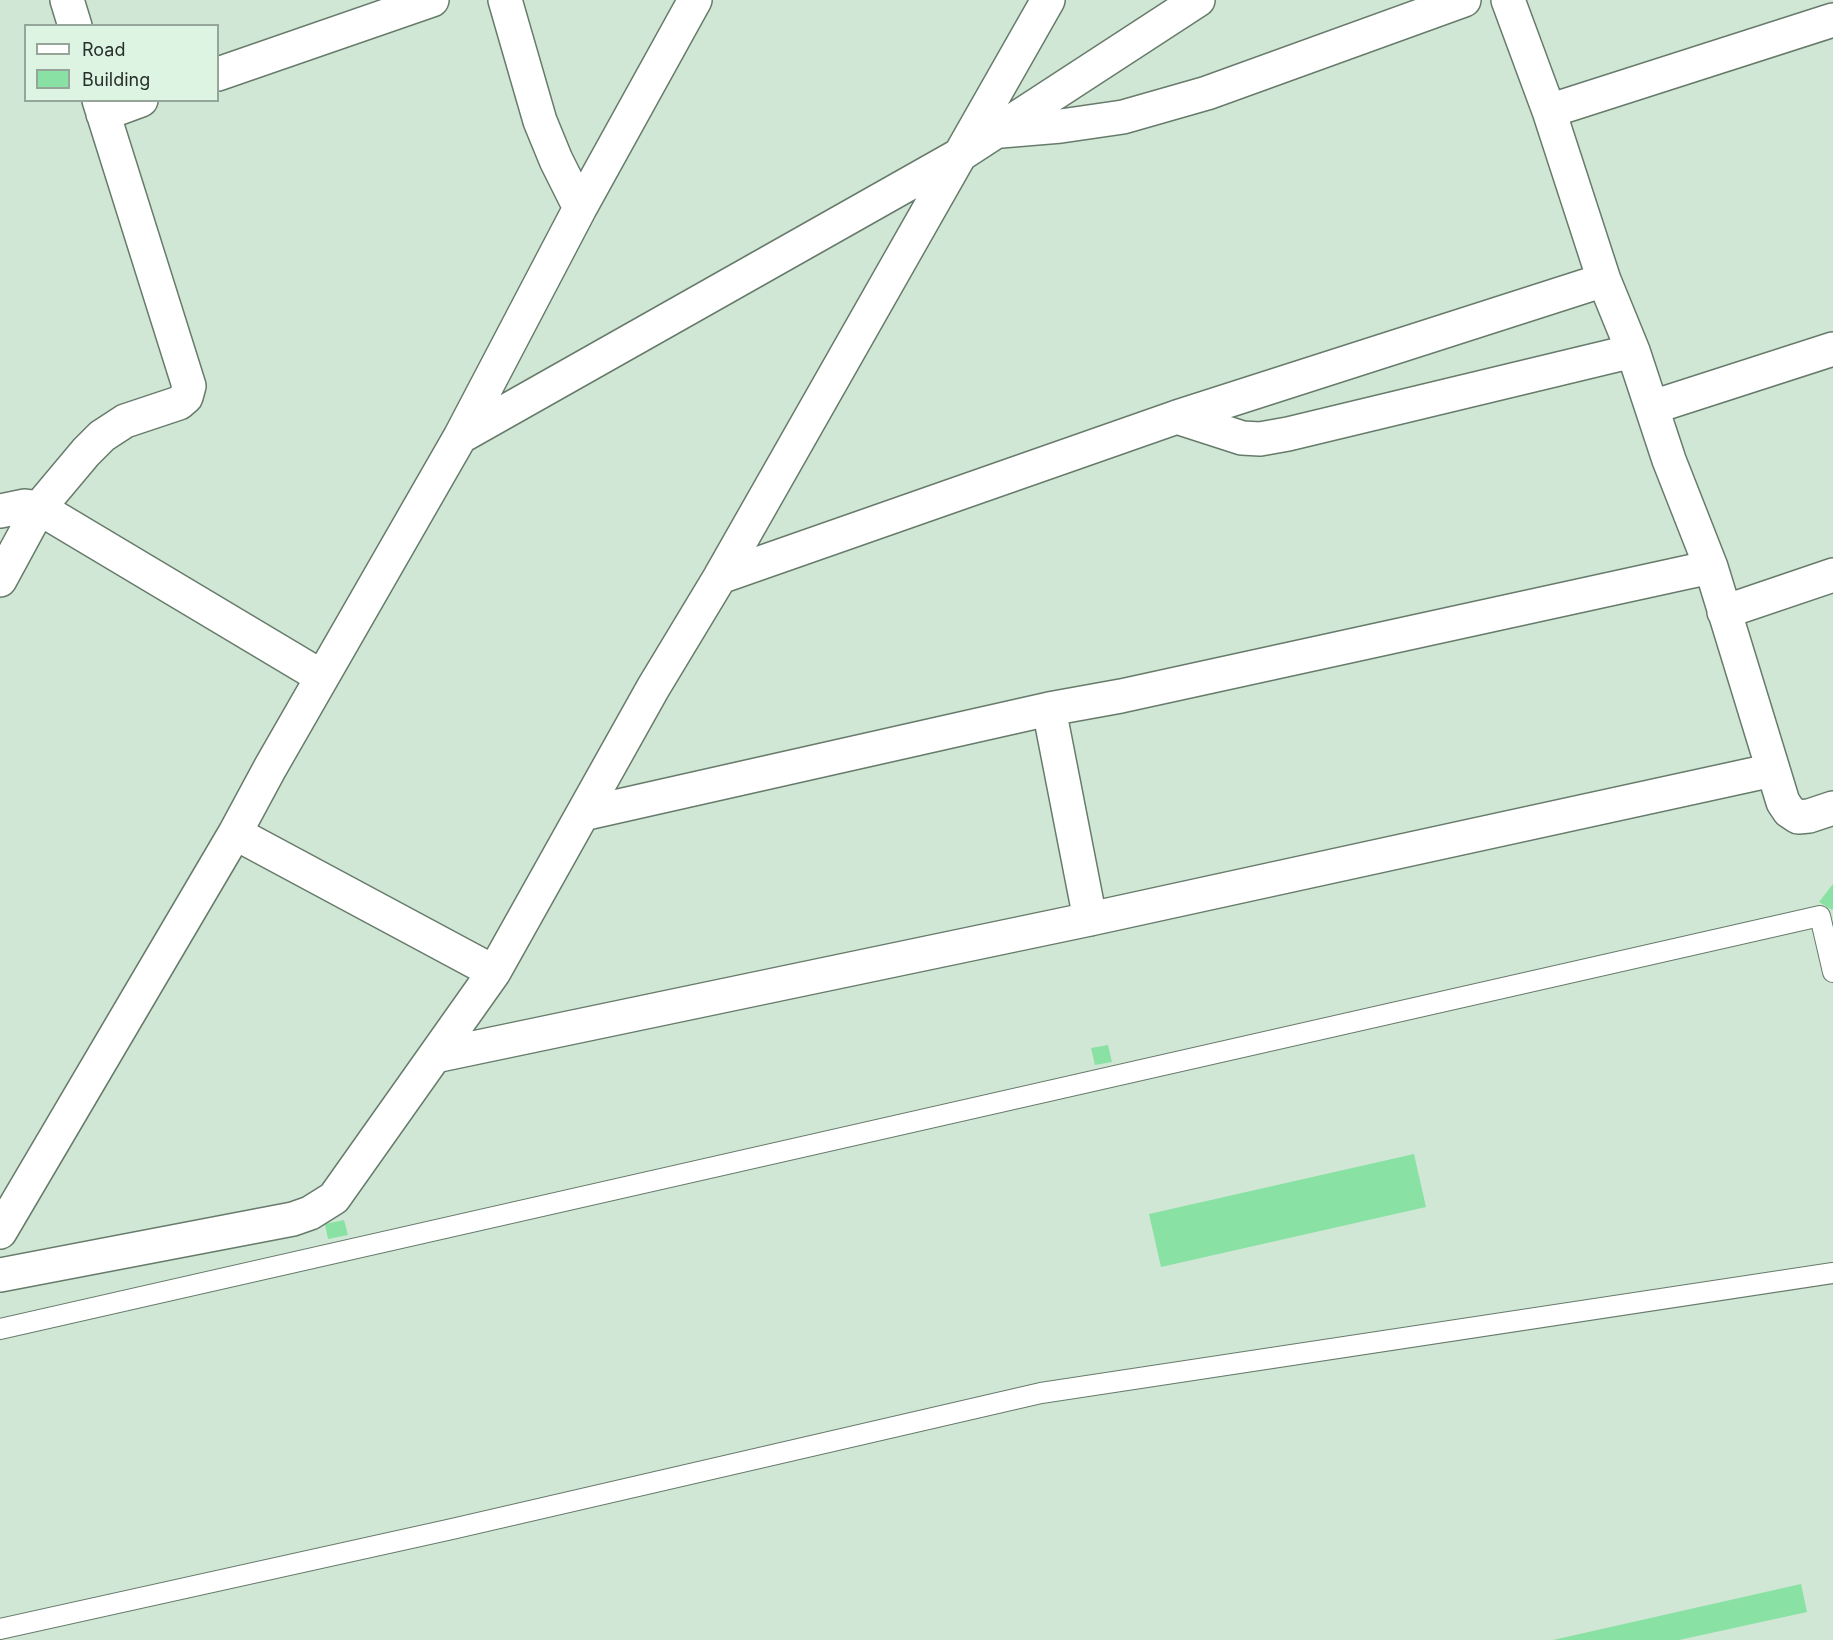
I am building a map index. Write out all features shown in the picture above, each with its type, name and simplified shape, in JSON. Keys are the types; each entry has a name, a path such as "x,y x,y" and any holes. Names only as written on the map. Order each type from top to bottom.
{"street":[{"path":"67,0 74,24"},
{"path":"219,74 432,0"},
{"path":"505,0 540,121 580,208"},
{"path":"0,1232 235,833 460,437 580,208 695,0"},
{"path":"0,1275 293,1219 310,1214 334,1198 494,972 653,688 720,577 1048,0"},
{"path":"460,437 963,153 1198,0"},
{"path":"998,131 1061,126 1123,117 1207,93 1464,0"},
{"path":"1508,0 1549,111 1604,280 1634,351 1669,460 1711,567 1783,802 1789,812 1798,816 1809,816 1833,808"},
{"path":"1549,111 1833,20"},
{"path":"0,580 39,508 86,452 102,436 125,421 179,402 186,397 189,386 101,107 130,102"},
{"path":"720,577 1177,417 1604,280"},
{"path":"1653,407 1833,349"},
{"path":"1177,417 1242,438 1260,439 1634,351"},
{"path":"0,512 25,506 39,508 322,678"},
{"path":"583,814 1049,709 1121,696 1711,567"},
{"path":"1724,612 1833,575"},
{"path":"1049,709 1090,919"},
{"path":"435,1056 1090,919 1773,770"},
{"path":"235,833 494,972"}],"lane":[{"path":"0,1329 1820,916 1833,972"},
{"path":"0,1629 463,1526 1041,1393 1833,1273"}],"building":[{"path":"1833,884 1833,908 1832,910 1819,902"},
{"path":"1108,1045 1112,1062 1095,1065 1091,1048"},
{"path":"1414,1154 1426,1207 1161,1267 1149,1214"},
{"path":"344,1220 348,1235 328,1239 325,1224"},
{"path":"1801,1584 1807,1612 1679,1640 1553,1640"}]}
